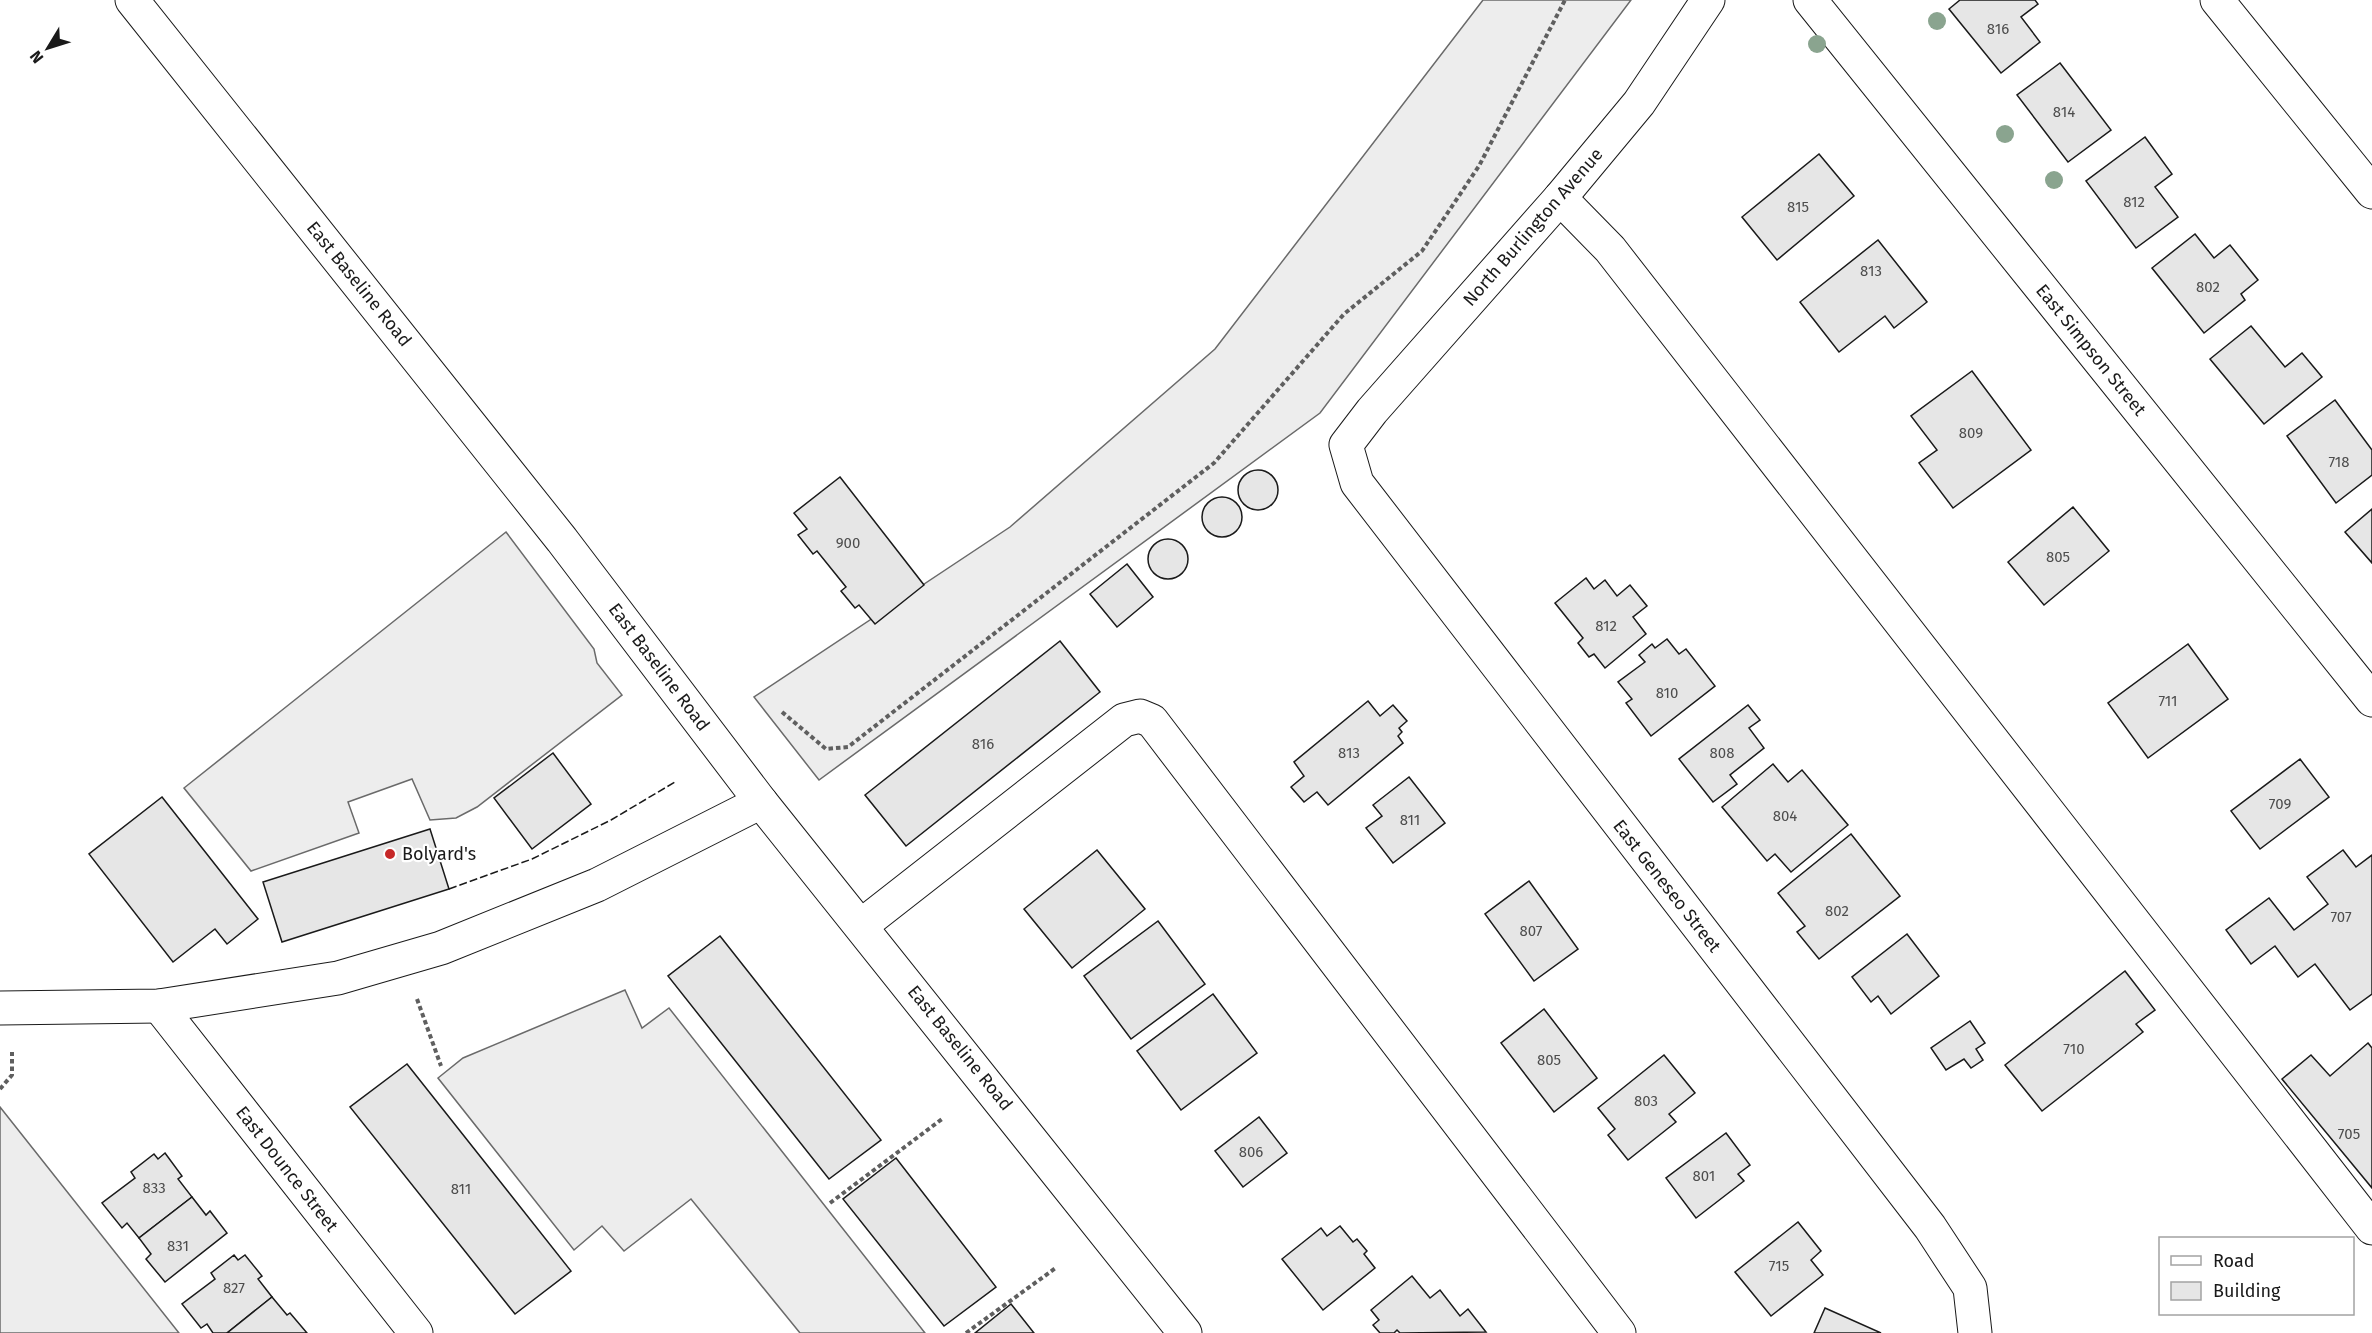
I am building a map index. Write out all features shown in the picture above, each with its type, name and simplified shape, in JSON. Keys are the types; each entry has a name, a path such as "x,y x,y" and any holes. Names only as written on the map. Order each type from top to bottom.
{"street":[{"name":"East Baseline Road","path":"132,0 548,522 761,802 1185,1333"},
{"name":"North Burlington Avenue","path":"1346,445 1372,411 1560,198 1639,103 1708,0"},
{"name":"East Simpson Street","path":"1810,0 2372,700"},
{"path":"2217,0 2372,192"},
{"path":"1560,198 1610,249 2372,1228"},
{"name":"East Geneseo Street","path":"1346,445 1357,483 1930,1227 1970,1288 1975,1333"},
{"path":"861,925 1124,720 1140,716 1152,721 1619,1333"},
{"path":"0,1008 159,1006 338,978 441,948 597,885 761,802"},
{"name":"East Dounce Street","path":"159,1006 416,1333"}],"path":[{"path":"782,712 826,749 849,747 1214,463 1344,314 1422,251 1479,166 1565,0"},
{"path":"417,999 441,1066"},
{"path":"0,1089 12,1075 12,1052"},
{"path":"830,1203 942,1119"},
{"path":"966,1333 1057,1267"}],"shaded area":[{"path":"1483,0 1631,0 1320,413 819,780 754,697 1010,527 1215,349"},
{"path":"506,532 594,649 597,663 622,695 477,807 456,818 430,820 412,779 348,802 359,833 251,871 184,788"},
{"path":"625,990 642,1028 669,1008 925,1333 800,1333 691,1199 624,1251 602,1226 574,1250 438,1078 463,1058"},
{"path":"0,1107 179,1333 0,1333"}],"building":[{"path":"1960,0 2035,0 2038,4 2021,17 2040,42 2001,73 1949,9"},
{"path":"2060,63 2111,130 2068,162 2017,95"},
{"path":"2145,137 2172,174 2155,187 2178,217 2136,248 2086,181"},
{"path":"1819,154 1854,196 1777,260 1742,217"},
{"path":"2195,234 2214,258 2230,245 2258,280 2241,294 2245,300 2204,333 2152,268"},
{"path":"1878,240 1927,302 1894,328 1885,316 1839,352 1800,302"},
{"path":"2251,326 2285,367 2302,353 2322,377 2264,424 2210,359"},
{"path":"1972,371 2031,450 1953,508 1919,463 1937,450 1911,416"},
{"path":"2335,400 2372,450 2372,475 2336,503 2287,436"},
{"path":"1258,470 1266,471 1272,476 1277,482 1277,498 1272,504 1266,509 1258,510 1250,509 1244,504 1239,498 1238,490 1239,482 1244,476 1250,471"},
{"path":"840,477 924,585 875,624 859,605 855,608 841,591 846,587 817,551 813,554 798,535 807,529 794,513"},
{"path":"1222,497 1230,498 1236,503 1241,509 1241,525 1236,531 1230,536 1222,537 1214,536 1208,531 1203,525 1202,517 1203,509 1208,503 1214,498"},
{"path":"2073,507 2109,551 2044,605 2008,562"},
{"path":"2372,509 2372,563 2345,532"},
{"path":"1168,539 1176,540 1182,545 1187,551 1187,567 1182,573 1176,578 1168,579 1160,578 1154,573 1149,567 1148,559 1149,551 1154,545 1160,540"},
{"path":"1127,564 1153,597 1117,627 1090,594"},
{"path":"1586,578 1594,589 1605,580 1617,596 1630,585 1647,606 1633,617 1646,634 1605,668 1594,654 1589,657 1578,643 1583,638 1555,603"},
{"path":"1667,639 1679,654 1686,649 1715,686 1651,736 1626,703 1632,699 1618,682 1645,662 1639,655 1652,644 1655,648"},
{"path":"1060,641 1100,692 906,846 865,795"},
{"path":"2188,644 2228,699 2148,758 2108,703"},
{"path":"1368,701 1380,716 1393,705 1407,721 1399,728 1402,732 1398,736 1403,743 1328,805 1317,792 1304,802 1291,787 1304,776 1294,762"},
{"path":"1748,705 1760,720 1749,728 1764,748 1730,775 1737,784 1713,802 1679,759"},
{"path":"553,753 591,804 532,849 494,798"},
{"path":"2300,759 2329,797 2260,849 2231,811"},
{"path":"1773,764 1788,782 1802,770 1848,825 1791,872 1775,854 1767,861 1722,807"},
{"path":"1409,777 1445,823 1393,863 1366,828 1382,816 1373,805"},
{"path":"162,797 258,919 227,944 215,929 173,962 89,854"},
{"path":"430,829 449,889 282,942 263,882"},
{"path":"1851,834 1900,896 1819,959 1797,932 1805,926 1778,893"},
{"path":"1097,850 1145,909 1072,968 1024,909"},
{"path":"2343,850 2356,867 2372,855 2372,994 2350,1010 2315,964 2298,977 2275,946 2251,964 2226,930 2269,898 2294,930 2328,904 2307,877"},
{"path":"1529,881 1578,949 1534,981 1485,914"},
{"path":"1158,921 1205,984 1131,1039 1084,976"},
{"path":"1907,934 1939,976 1891,1014 1878,996 1871,1002 1852,977"},
{"path":"720,936 881,1140 829,1179 668,976"},
{"path":"2125,971 2155,1010 2136,1024 2143,1032 2042,1111 2005,1065"},
{"path":"1213,994 1257,1053 1181,1110 1137,1051"},
{"path":"1544,1009 1597,1078 1554,1112 1501,1043"},
{"path":"1970,1021 1985,1043 1976,1049 1983,1060 1971,1068 1964,1059 1946,1070 1931,1048"},
{"path":"2368,1043 2372,1048 2372,1188 2282,1079 2311,1055 2330,1076"},
{"path":"1664,1055 1695,1093 1669,1114 1676,1122 1628,1160 1608,1135 1615,1129 1598,1108"},
{"path":"407,1064 571,1271 515,1314 350,1107"},
{"path":"1259,1117 1287,1153 1243,1187 1215,1151"},
{"path":"1726,1133 1750,1165 1738,1174 1744,1181 1696,1218 1666,1178"},
{"path":"165,1153 182,1176 178,1179 192,1197 139,1238 127,1223 122,1228 102,1203 135,1178 131,1172 154,1154 158,1159"},
{"path":"896,1158 996,1287 944,1326 843,1199"},
{"path":"192,1197 206,1215 210,1211 227,1233 165,1282 146,1259 151,1254 139,1238"},
{"path":"1798,1222 1821,1251 1811,1260 1823,1275 1771,1316 1735,1272"},
{"path":"1340,1226 1353,1242 1357,1239 1367,1251 1364,1254 1375,1268 1323,1310 1282,1259 1321,1228 1327,1236"},
{"path":"234,1255 238,1260 245,1255 262,1276 258,1279 272,1297 227,1333 213,1333 207,1324 201,1328 182,1304 215,1279 211,1273"},
{"path":"1412,1276 1430,1298 1440,1290 1460,1316 1468,1309 1486,1332 1400,1333 1397,1330 1394,1333 1380,1333 1373,1325 1379,1320 1371,1310"},
{"path":"272,1297 307,1333 227,1333"},
{"path":"1011,1304 1034,1333 975,1333"},
{"path":"1825,1308 1881,1333 1814,1333"}],"fence":[{"path":"449,889 532,859 611,820 675,782"}],"place":[{"name":"Bolyard's","path":"390,854"}]}
